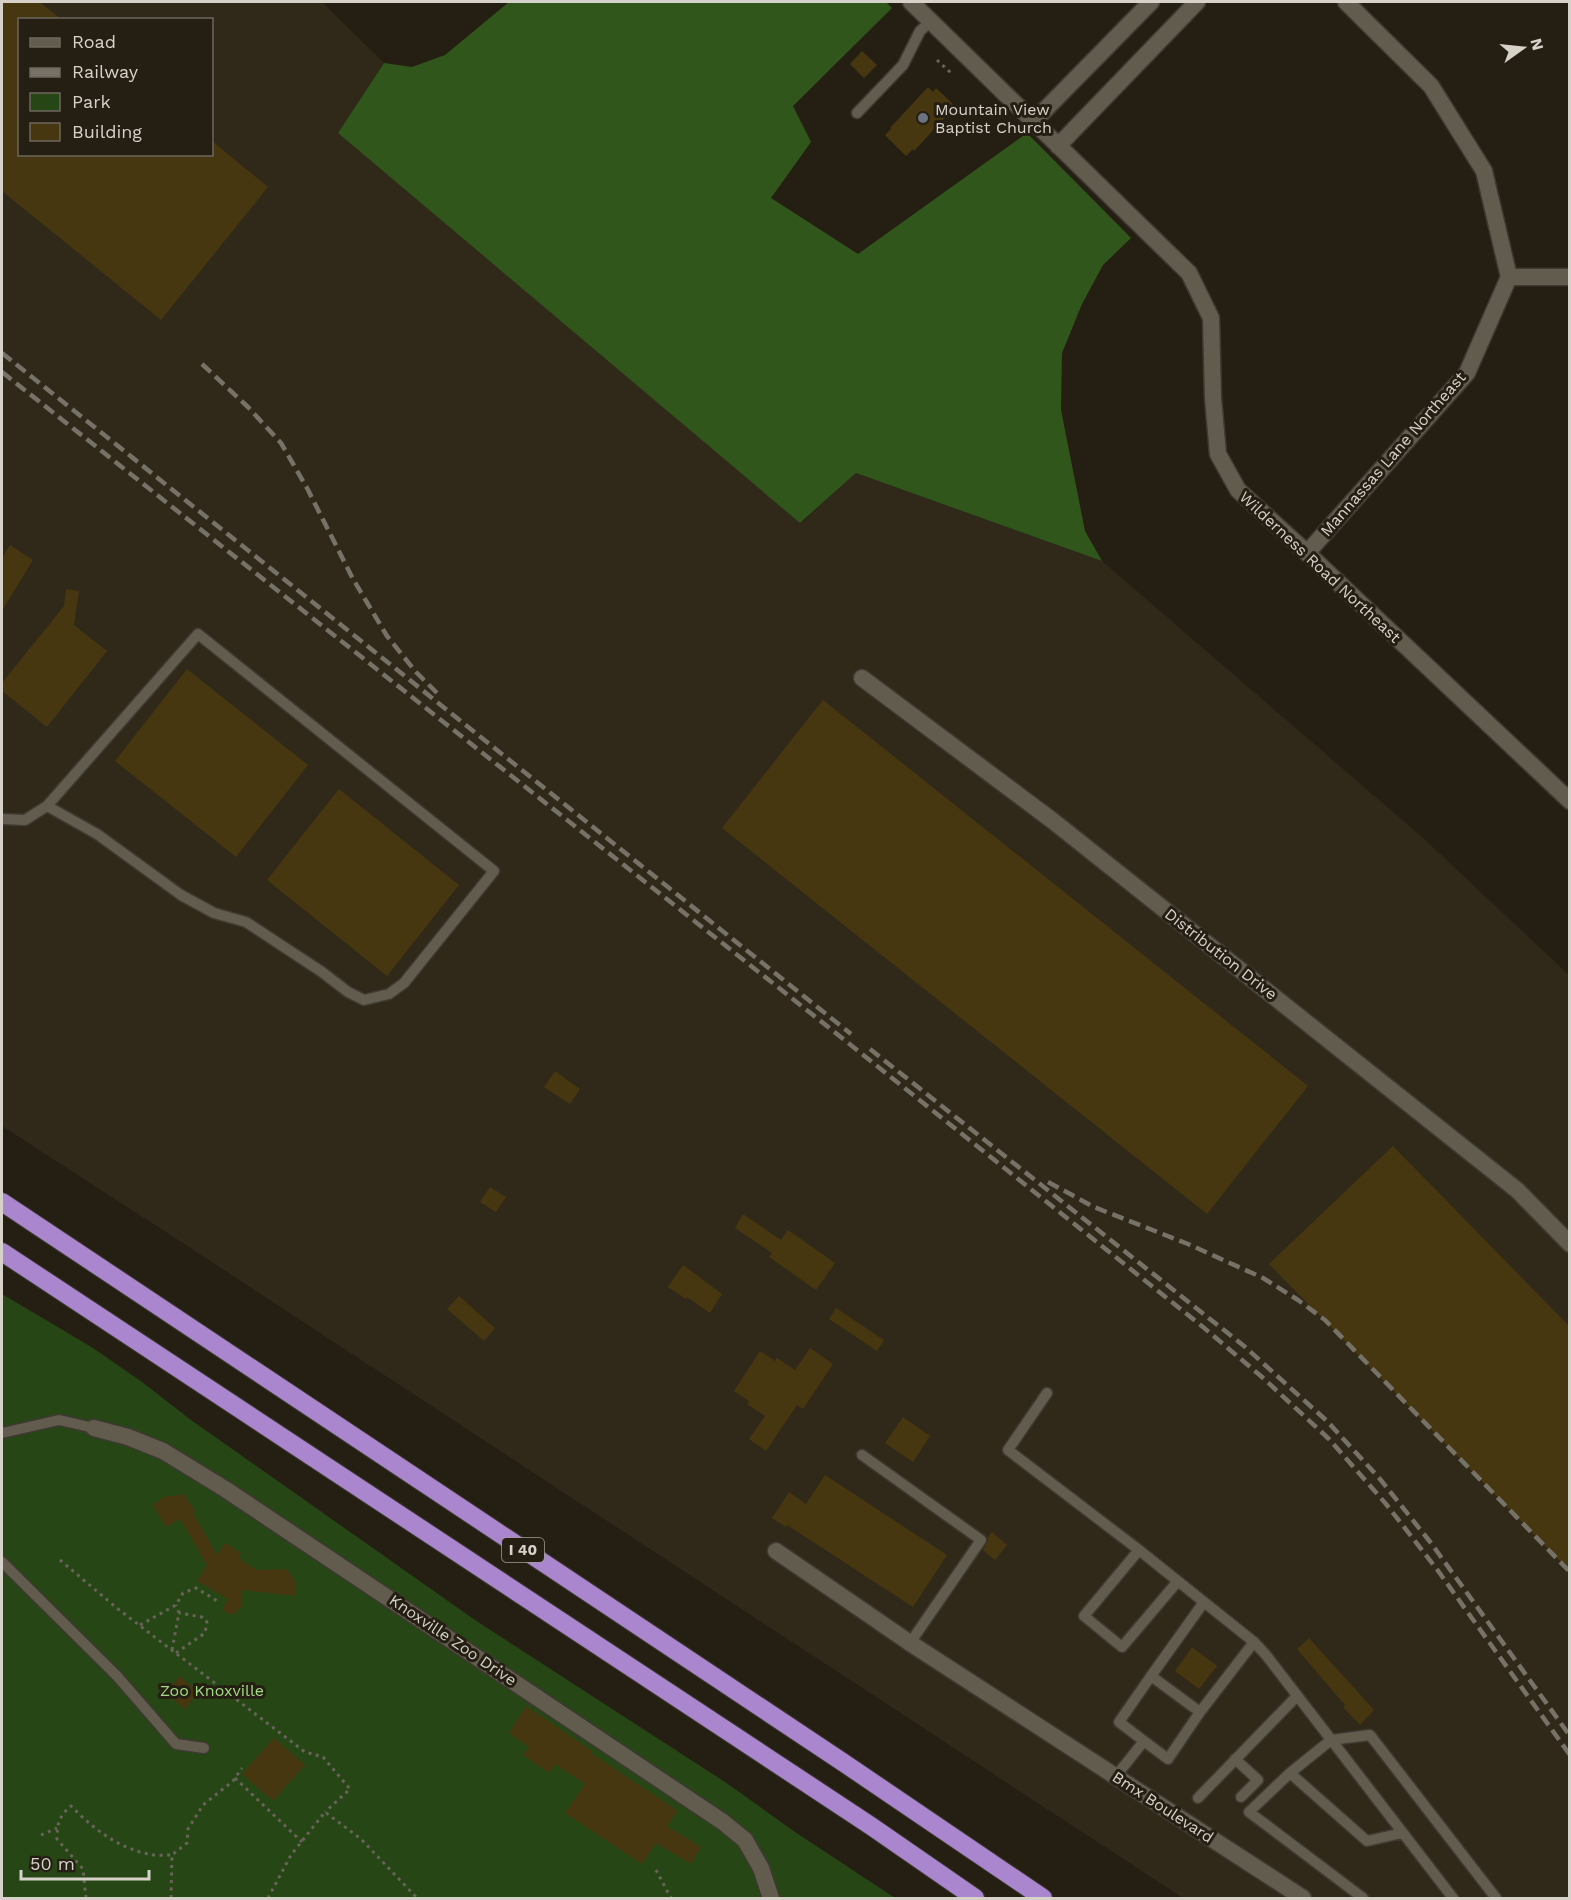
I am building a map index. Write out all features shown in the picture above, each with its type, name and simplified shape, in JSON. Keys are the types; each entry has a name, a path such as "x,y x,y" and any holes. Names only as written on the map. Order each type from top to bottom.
{"highway":[{"name":"I 40","path":"2,1202 844,1763 1044,1899"},
{"name":"I 40","path":"2,1252 871,1826 975,1899"}],"street":[{"name":"Wilderness Road Northeast","path":"911,2 1189,273 1211,318 1213,398 1218,454 1238,490 1307,552 1569,801"},
{"path":"1034,122 1151,2"},
{"path":"1058,146 1197,2"},
{"path":"1346,2 1431,86 1484,171 1509,277 1569,277"},
{"name":"Mannassas Lane Northeast","path":"1307,552 1467,373 1509,277"},
{"name":"Distribution Drive","path":"862,678 1053,821 1517,1190 1569,1244"},
{"name":"Knoxville Zoo Drive","path":"94,1428 128,1437 163,1451 225,1489 723,1822 745,1840 761,1868 771,1899"},
{"name":"Bmx Boulevard","path":"776,1551 910,1643 1303,1899"}],"lane":[{"path":"857,113 903,65 920,31 931,21"},
{"path":"2,819 25,820 47,806 198,634 494,871 404,983 389,994 364,1000 348,992 246,922 214,913 181,896 97,834 47,806"},
{"path":"1047,1393 1008,1450 1254,1642 1453,1899"},
{"path":"2,1433 59,1420 94,1428"},
{"path":"862,1455 981,1540 910,1643"},
{"path":"1139,1550 1084,1616 1122,1647 1178,1581"},
{"path":"2,1562 117,1676 176,1744 204,1748"},
{"path":"1204,1602 1119,1722 1168,1760 1200,1712 1254,1642"},
{"path":"1150,1676 1200,1712"},
{"path":"1198,1798 1297,1696"},
{"path":"1363,1899 1249,1812 1290,1773 1331,1740 1370,1736 1496,1899"},
{"path":"1116,1776 1144,1741"},
{"path":"1235,1759 1258,1780 1241,1797"},
{"path":"1290,1773 1367,1842 1402,1833"}],"path":[{"path":"937,60 951,73"},
{"path":"60,1560 140,1625 305,1752 323,1757 350,1789 325,1812 291,1855 268,1899"},
{"path":"140,1625 176,1605 183,1593 196,1588 219,1602"},
{"path":"172,1650 179,1613 176,1605"},
{"path":"176,1653 206,1633 207,1622 202,1617 179,1613"},
{"path":"86,1899 83,1869 57,1839 57,1828 63,1813 71,1806 96,1830 120,1844 148,1854 172,1856 187,1844 188,1828 203,1805 235,1778 242,1768"},
{"path":"235,1778 302,1842"},
{"path":"325,1812 361,1839 417,1899"},
{"path":"41,1835 57,1828"},
{"path":"171,1899 172,1856"},
{"path":"656,1870 671,1899"}],"shaded area":[{"path":"2,2 322,2 384,63 338,133 801,523 856,473 1102,561 1422,837 1569,975 1569,1898 1183,1898 2,1126"}],"green space":[{"path":"509,2 886,2 892,8 793,106 811,142 771,198 858,254 1027,133 1131,238 1103,265 1082,304 1062,353 1061,410 1085,531 1102,561 856,473 800,523 338,133 384,63 412,67 445,55"},
{"name":"Zoo Knoxville","path":"2,1294 93,1348 191,1420 475,1620 725,1782 795,1832 895,1898 2,1898"}],"building":[{"path":"2,2 40,2 60,18 18,18 18,156 213,156 213,142 268,187 161,320 2,191"},
{"path":"862,51 877,65 864,78 850,64"},
{"path":"928,87 933,92 936,88 954,105 914,151 913,149 906,156 885,135"},
{"path":"10,545 33,560 2,611 2,558"},
{"path":"66,589 79,591 74,625 107,651 47,727 2,691 2,683 64,606"},
{"path":"187,669 308,765 236,857 115,761"},
{"path":"823,700 1308,1086 1207,1214 722,828"},
{"path":"339,789 459,885 387,976 267,880"},
{"path":"555,1071 580,1089 570,1104 544,1087"},
{"path":"1393,1146 1569,1326 1569,1570 1269,1264"},
{"path":"490,1187 506,1197 496,1212 480,1202"},
{"path":"743,1214 781,1240 788,1230 835,1263 816,1290 769,1257 772,1253 735,1228"},
{"path":"683,1265 722,1294 710,1313 668,1287"},
{"path":"459,1296 495,1328 484,1341 447,1309"},
{"path":"836,1308 884,1340 877,1351 829,1319"},
{"path":"810,1348 833,1364 803,1409 797,1405 766,1451 749,1439 765,1416 747,1404 749,1401 734,1391 760,1351 775,1361 777,1358 795,1370"},
{"path":"903,1417 930,1436 913,1462 885,1443"},
{"path":"825,1475 947,1555 913,1607 787,1525 786,1527 772,1518 789,1492 806,1504"},
{"path":"184,1494 217,1555 225,1543 241,1553 239,1558 256,1570 287,1569 295,1581 295,1596 242,1590 241,1607 233,1615 222,1610 228,1599 197,1581 207,1565 180,1519 166,1527 153,1505 164,1497"},
{"path":"992,1532 1007,1545 995,1560 983,1550"},
{"path":"1309,1638 1374,1710 1360,1725 1297,1649"},
{"path":"1192,1647 1217,1666 1199,1689 1175,1671"},
{"path":"179,1676 199,1692 185,1709 166,1694"},
{"path":"526,1706 678,1811 667,1826 701,1847 691,1864 656,1843 642,1864 565,1813 585,1784 555,1764 549,1773 523,1755 529,1747 509,1733"},
{"path":"274,1738 305,1765 273,1801 242,1774"}],"railway":[{"path":"2,353 851,1034"},
{"path":"202,364 248,407 281,443 307,488 353,579 387,636 416,672 441,697"},
{"path":"2,372 842,1038 1203,1327 1262,1377 1329,1439 1386,1504 1436,1568 1570,1755"},
{"path":"870,1049 1244,1346 1327,1421 1380,1479 1431,1543 1570,1736"},
{"path":"1048,1182 1094,1207 1188,1244 1263,1278 1325,1320 1570,1572"}],"place":[{"name":"Mountain View Baptist Church","path":"923,118"}]}
